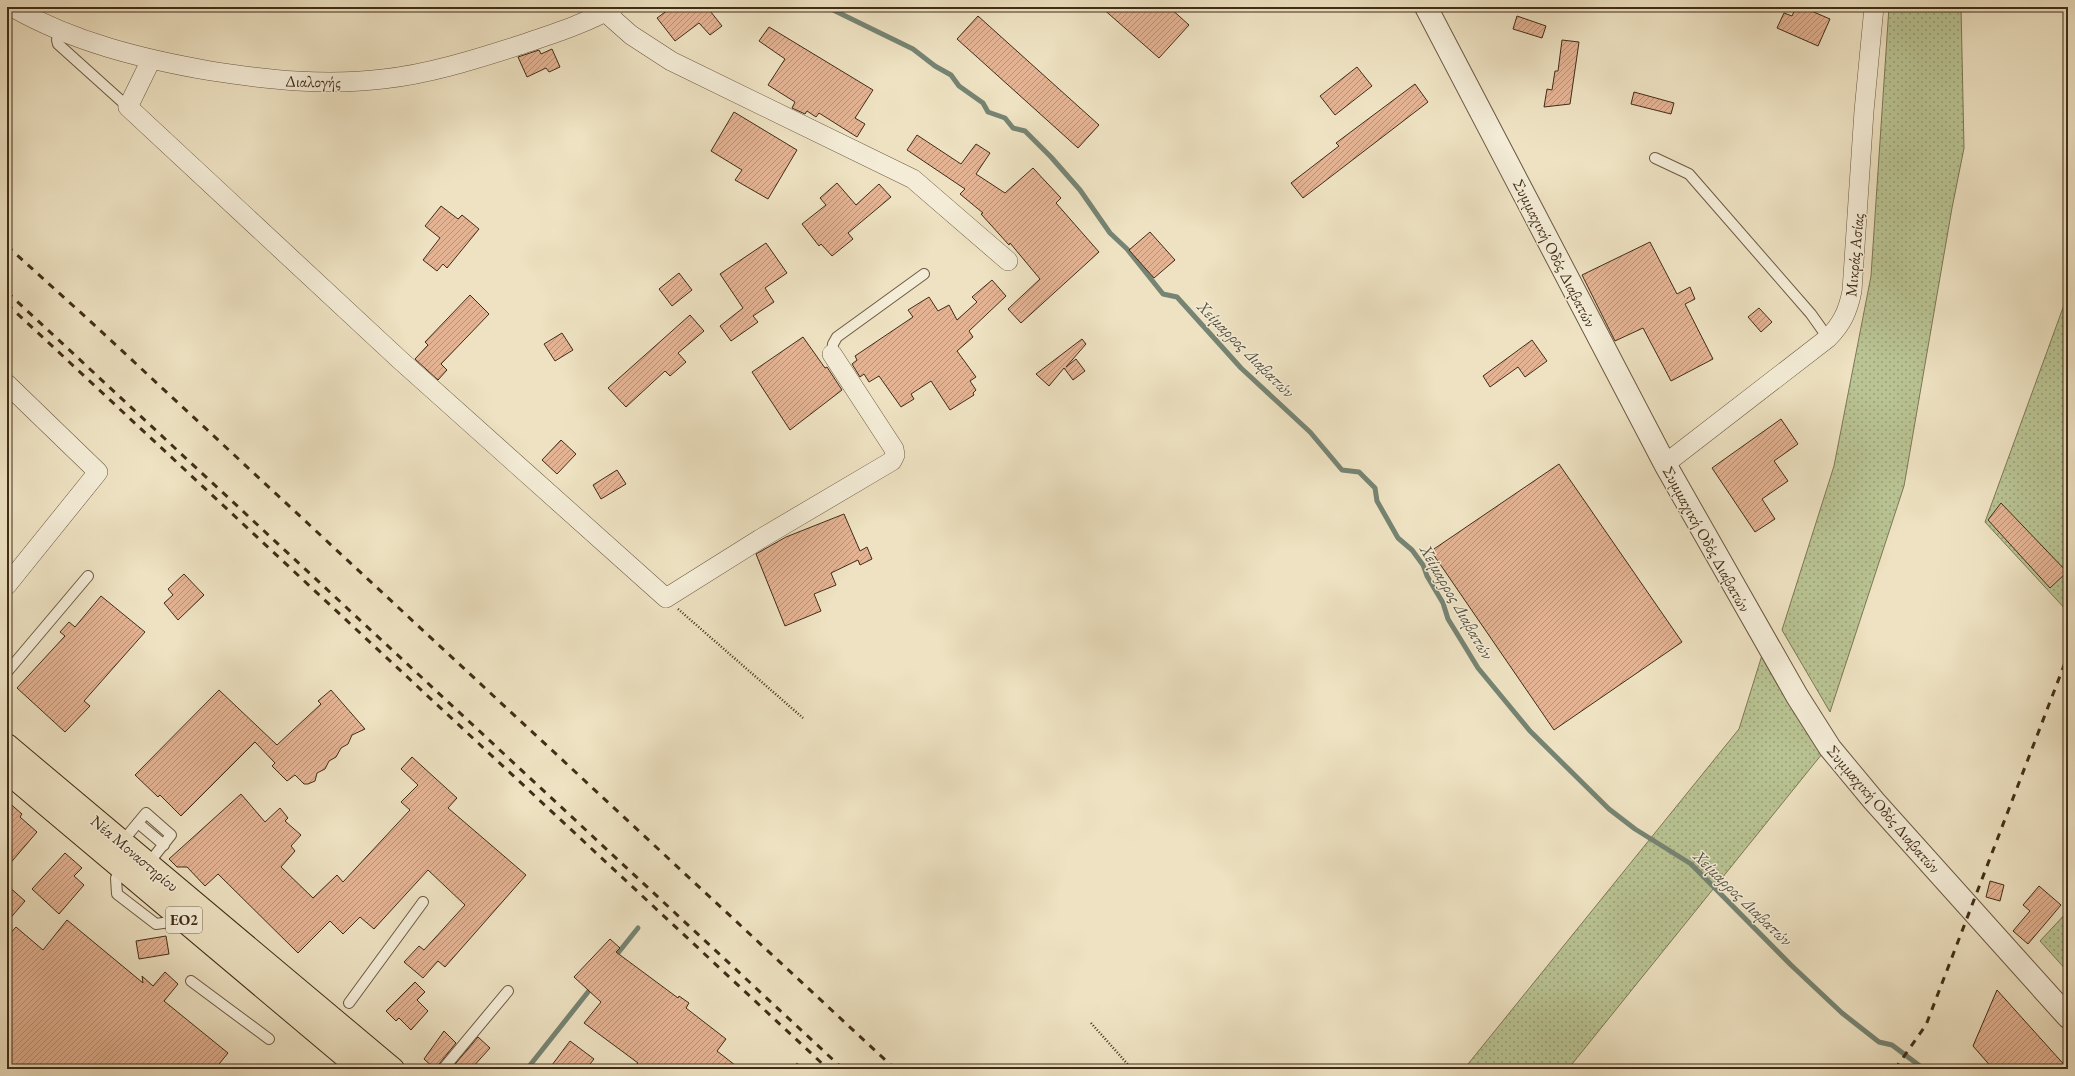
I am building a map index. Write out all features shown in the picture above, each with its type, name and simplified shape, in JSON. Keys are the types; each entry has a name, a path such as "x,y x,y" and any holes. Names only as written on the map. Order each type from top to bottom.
{"main road":[{"name":"Νέα Μοναστηρίου","path":"7,745 393,1069"},
{"name":"Νέα Μοναστηρίου","path":"7,772 360,1069"}],"street":[{"name":"Συμμαχική Οδός Διαβατών","path":"1426,7 1665,464 1796,696 1830,748 1874,802 2068,1017"},
{"name":"Μικράς Ασίας","path":"1665,464 1828,338 1840,325 1848,308 1852,291 1864,111 1874,7"},
{"name":"Διαλογής","path":"16,8 60,29 120,52 151,60 277,80 316,83 383,79 411,75 493,54 568,28 609,9"},
{"path":"609,9 632,35 671,61 913,180 1008,261"},
{"path":"151,60 128,107 400,360 666,598 760,539 892,461 895,455 894,449 832,354"},
{"path":"7,384 98,472 7,585"}],"lane":[{"path":"60,29 57,40 58,44 128,107"},
{"path":"1655,158 1689,174 1811,314 1828,338"},
{"path":"832,354 833,344 837,337 924,274"},
{"path":"7,672 88,576"},
{"path":"122,842 146,813 171,835 148,864"},
{"path":"116,878 116,894 156,924 170,922"},
{"path":"349,1003 423,902"},
{"path":"191,981 269,1039"},
{"path":"444,1069 508,991"}],"path":[{"path":"666,598 803,718"},
{"path":"1091,1023 1132,1069"}],"green space":[{"path":"1889,7 1961,7 1964,148 1952,208 1904,486 1830,712 1782,630 1834,466 1871,276"},
{"path":"2068,294 2068,612 1985,522"},
{"path":"1763,652 1826,749 1568,1069 1464,1069 1739,729"},
{"path":"2068,911 2068,972 2040,941"}],"building":[{"path":"672,7 707,7 722,26 710,35 699,23 675,41 657,18"},
{"path":"1101,7 1169,7 1189,25 1159,58"},
{"path":"1796,7 1802,7 1830,19 1818,46 1777,28 1784,13 1792,16"},
{"path":"978,16 1099,125 1078,148 957,39"},
{"path":"1517,16 1546,26 1542,38 1513,29"},
{"path":"769,27 873,90 855,118 865,124 857,137 819,113 816,117 807,111 805,114 792,108 795,102 768,85 785,59 759,41"},
{"path":"1562,40 1579,42 1570,104 1544,107 1547,89 1552,90 1555,71 1558,71"},
{"path":"552,49 560,67 549,72 546,68 527,77 518,57 539,50 541,54"},
{"path":"1357,67 1372,86 1335,115 1320,96"},
{"path":"1415,84 1428,102 1303,198 1291,183 1339,146 1336,143"},
{"path":"1634,92 1674,103 1671,114 1631,104"},
{"path":"734,112 797,150 768,199 735,180 742,170 711,151"},
{"path":"917,135 961,164 976,144 990,153 976,174 1005,193 1033,168 1061,198 1056,203 1099,252 1021,323 1008,309 1040,279 1010,243 1009,245 981,214 983,213 960,194 965,189 907,150"},
{"path":"837,183 856,205 879,184 891,197 848,233 853,239 832,256 821,244 819,246 802,224 826,205 820,198"},
{"path":"441,206 458,219 462,215 479,229 447,268 443,264 437,271 423,260 440,238 425,226"},
{"path":"1150,232 1175,260 1154,278 1129,250"},
{"path":"1650,242 1677,294 1690,287 1695,299 1685,304 1713,359 1671,381 1643,328 1615,341 1582,275"},
{"path":"766,243 787,273 765,288 774,302 753,316 758,322 731,341 720,326 743,308 720,274"},
{"path":"679,273 692,290 672,306 659,289"},
{"path":"992,280 1006,296 969,331 973,337 957,351 976,377 970,381 976,390 973,393 974,395 950,410 931,381 911,394 914,399 901,407 879,376 869,382 864,374 860,377 852,364 857,360 855,356 913,317 908,310 929,297 938,311 949,305 957,320 977,302 972,297"},
{"path":"470,295 489,314 441,364 447,370 438,380 415,359 428,345 425,342"},
{"path":"1759,308 1772,322 1761,332 1748,317"},
{"path":"690,315 704,331 678,353 686,362 670,376 665,371 626,407 608,388"},
{"path":"562,333 573,350 555,361 544,344"},
{"path":"803,337 825,368 827,367 842,390 790,430 752,372"},
{"path":"1082,339 1086,344 1066,367 1076,359 1085,371 1073,380 1064,368 1049,386 1036,374"},
{"path":"1532,340 1547,361 1525,377 1518,367 1490,387 1483,376"},
{"path":"1781,419 1798,444 1774,461 1788,481 1762,499 1775,519 1755,532 1712,468"},
{"path":"561,440 576,454 557,474 542,460"},
{"path":"1559,464 1682,642 1554,730 1431,551"},
{"path":"617,470 626,484 601,499 593,485"},
{"path":"2001,503 2067,572 2050,588 1988,520"},
{"path":"844,514 860,551 867,547 872,559 860,565 858,560 831,573 836,585 814,594 821,611 785,626 756,554 786,537"},
{"path":"184,574 204,595 178,620 164,603 173,595 168,589"},
{"path":"101,596 145,632 84,701 90,706 65,732 17,688 65,636 60,632 69,622 75,627"},
{"path":"219,690 277,745 321,704 318,701 331,690 365,729 352,735 348,744 341,748 336,757 329,761 325,769 317,773 315,781 308,784 304,784 295,775 287,781 272,766 275,763 255,742 181,816 160,795 158,797 135,775"},
{"path":"412,757 457,798 448,808 526,875 445,967 438,961 423,978 404,962 419,946 424,950 465,905 428,870 374,929 360,917 343,934 330,921 298,953 218,874 205,886 187,867 177,867 169,859 241,794 265,822 280,808 288,818 285,821 301,835 291,846 295,851 281,867 313,898 337,875 343,882 410,810 401,802 418,785 401,769"},
{"path":"7,801 22,814 20,817 37,832 7,867"},
{"path":"65,853 82,868 74,876 84,885 59,914 32,889"},
{"path":"1990,881 2004,885 2000,901 1986,897"},
{"path":"7,885 25,901 7,922"},
{"path":"2039,886 2061,905 2028,944 2013,931 2030,911 2023,905"},
{"path":"67,920 143,983 142,976 153,986 165,972 178,984 164,1001 228,1053 215,1069 7,1069 7,937 16,927 43,950"},
{"path":"166,936 169,954 139,959 136,941"},
{"path":"610,939 620,948 616,952 678,998 679,996 689,1003 686,1008 726,1039 717,1051 740,1069 631,1069 638,1063 584,1023 601,1002 574,977"},
{"path":"415,982 425,992 417,1000 428,1011 411,1030 399,1018 396,1021 386,1011"},
{"path":"1997,990 2068,1069 1993,1069 1973,1046"},
{"path":"444,1031 456,1043 435,1069 424,1059"},
{"path":"478,1037 490,1048 471,1069 451,1069"},
{"path":"570,1041 594,1059 586,1069 549,1069"}],"waterway":[{"name":"Χείμαρρος Διαβατών","path":"827,7 913,49 935,66 951,75 959,86 983,103 988,112 1005,118 1013,128 1025,131 1051,157 1080,190 1110,233 1127,249 1163,294 1177,297 1241,368 1310,432 1342,470 1359,472 1375,488 1377,501 1398,538 1412,550 1423,565 1427,576 1443,603 1448,619 1478,668 1530,731 1609,809 1635,829 1691,864 1791,965 1842,1013 1879,1042 1892,1045 1924,1069"},
{"path":"614,958 638,928"},
{"path":"527,1069 592,987"}],"railway":[{"path":"7,246 90,321 895,1069"},
{"path":"7,292 843,1069"},
{"path":"7,304 828,1069"},
{"path":"1895,1069 1926,1025 2068,655"},
{"path":"796,1064 802,1069"},
{"path":"1093,1066 1096,1069"}]}
